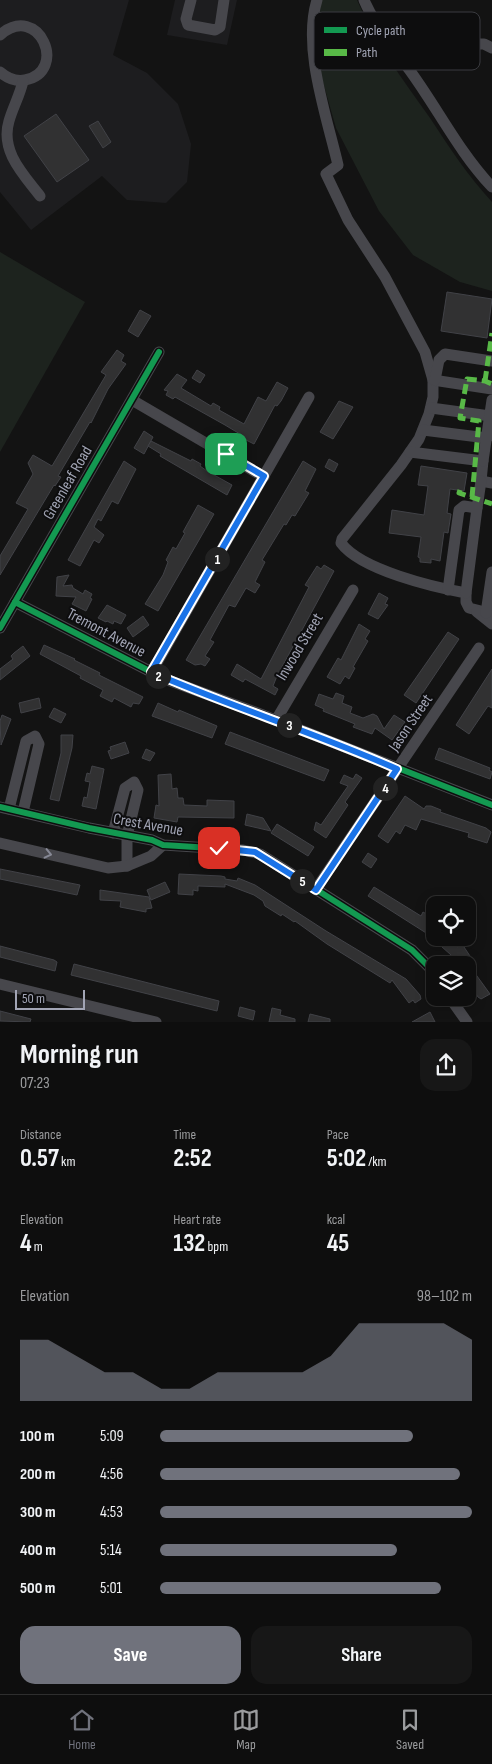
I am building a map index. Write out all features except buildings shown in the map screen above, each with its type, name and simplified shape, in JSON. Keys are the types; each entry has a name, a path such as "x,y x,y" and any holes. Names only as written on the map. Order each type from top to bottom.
{"street":[{"path":"191,0 186,19 188,25 216,30 220,27 224,0"},
{"path":"364,0 370,12"},
{"path":"314,18 314,56"},
{"path":"0,35 13,27 29,27 36,31 46,44 47,52 43,68 31,78 23,80 7,78 0,72"},
{"path":"480,44 492,48"},
{"path":"317,70 338,165 326,174 348,220 385,277 425,352 434,380"},
{"path":"410,70 459,147 492,186"},
{"path":"23,80 8,122 6,142 16,165 40,196"},
{"name":"Greenleaf Road","path":"0,628 159,352"},
{"path":"466,593 398,576 363,559 341,544 342,539 410,452 423,430 431,408 434,380 439,360 445,354 492,361"},
{"path":"434,380 492,390"},
{"path":"151,672 309,397"},
{"path":"132,400 264,476"},
{"path":"492,400 483,461 486,482 477,508 466,593 466,602 469,608 484,613 492,624"},
{"path":"431,408 490,416"},
{"path":"423,430 487,438"},
{"path":"410,452 483,461"},
{"path":"448,590 459,510 464,506 477,508"},
{"path":"484,613 492,572"},
{"name":"Inwood Street","path":"276,720 353,590"},
{"name":"Tremont Avenue","path":"16,602 151,672 492,805"},
{"name":"Jason Street","path":"316,890 480,648"},
{"path":"5,808 26,741 35,736 39,744 23,812"},
{"path":"113,833 125,788 134,782 138,790 127,836 127,866"},
{"name":"Crest Avenue","path":"5,808 163,844 255,852 412,950 426,964"},
{"name":"Crest Avenue","path":"0,844 108,868 127,866 151,856 163,844"},
{"path":"0,984 116,1016 156,1022"},
{"path":"456,1006 468,1022"}],"path":[{"path":"222,441 227,433 237,435"}],"shaded area":[{"path":"0,0 129,0 113,55 147,73 178,104 191,144 187,182 166,203 127,200 102,176 31,230 0,192"},
{"path":"175,0 237,0 227,45 167,35"},
{"path":"318,0 357,0 362,12 317,12"},
{"path":"320,70 396,70 459,161 492,202 492,291 460,282 413,255 379,211 336,128"},
{"path":"0,252 85,302 0,452"}],"marked path":[{"path":"485,381 492,333"},
{"path":"472,497 479,421 460,418 467,379 485,381 492,384"},
{"path":"460,490 459,493 492,504"}],"cycle path":[{"path":"0,628 159,352"},
{"path":"15,602 165,679 263,715 492,805"},
{"path":"0,807 89,828 152,840 163,845 243,850 260,854 412,950 426,964"}],"route":[{"path":"219,848 255,852 266,857 316,890 397,769 151,672 264,476 226,454"}]}
